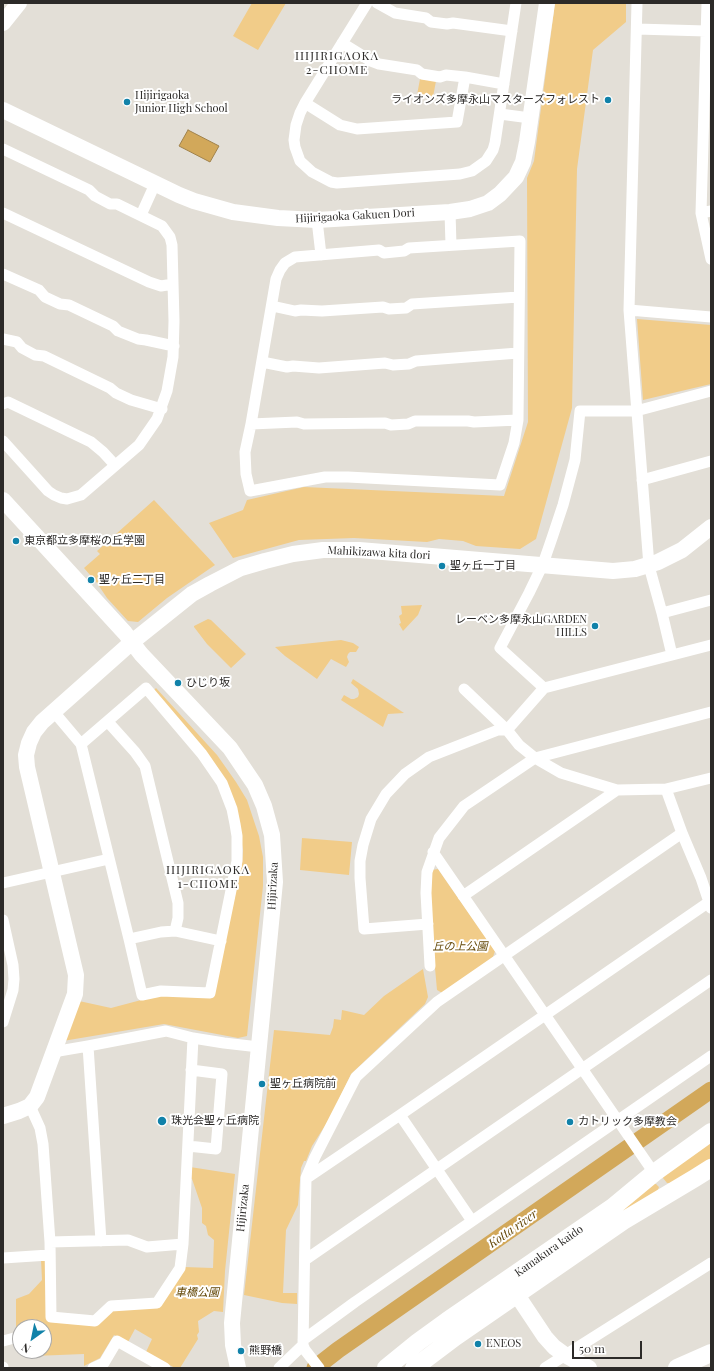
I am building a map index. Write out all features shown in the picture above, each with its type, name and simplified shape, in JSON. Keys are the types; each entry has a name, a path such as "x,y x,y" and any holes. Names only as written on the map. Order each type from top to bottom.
{"main road":[{"name":"Kamakura kaido","path":"414,1368 455,1337 512,1287 613,1207 650,1167 711,1132"},
{"path":"650,1167 669,1193"},
{"name":"Kamakura kaido","path":"386,1368 418,1342 711,1168"},
{"path":"678,1368 711,1353"}],"street":[{"path":"3,23 19,3"},
{"path":"367,3 305,103 300,113 295,132 294,140 297,155 300,161 312,172 331,182 337,183 460,174 472,171 486,161 494,150 516,3"},
{"path":"377,3 395,13 426,18 432,22 446,24 453,23 512,31"},
{"name":"Hijirigaoka Gakuen Dori","path":"3,110 155,184 194,201 233,212 271,218 317,220 450,212 470,209 488,203 500,194 511,184 523,162 547,3"},
{"path":"637,3 629,310 649,566 672,655"},
{"path":"707,3 706,212 711,259"},
{"path":"637,29 706,31"},
{"path":"342,43 379,64 417,70 422,74 440,77 446,75 465,77 504,84"},
{"path":"305,103 340,125 357,129 458,122 465,77"},
{"path":"500,114 530,118"},
{"path":"3,149 89,190 94,196 110,204 117,204 162,226 170,237 172,245 174,346 167,391 162,409 152,426 139,445 81,495 72,498 61,498 48,491 3,441"},
{"path":"141,215 155,184"},
{"path":"3,212 149,282 161,286 173,284"},
{"path":"450,212 451,245"},
{"path":"317,220 321,255"},
{"path":"520,240 518,420 514,443 500,485 348,477 303,480 250,491 244,463 245,452 276,279 285,263 295,257 321,255 379,250 384,253 404,251 409,248 520,240"},
{"path":"3,274 39,290 45,297 60,304 69,305 138,340 146,340 174,346"},
{"path":"272,306 296,311 322,311 382,307 389,309 406,308 412,304 519,297"},
{"path":"629,310 711,317"},
{"path":"3,339 17,342 22,348 35,355 44,356 110,388 116,393 131,400 162,409"},
{"path":"262,362 287,367 319,368 385,363 393,365 409,364 416,361 518,353"},
{"path":"544,688 500,648 543,564 563,505 574,460 580,410 636,411 711,391"},
{"path":"3,404 8,402 91,442 115,465"},
{"path":"251,424 284,422 304,424 385,422 391,425 408,424 416,421 474,422 518,420"},
{"path":"642,480 711,461"},
{"name":"Hijirizaka","path":"3,500 230,748 255,785 264,806 272,835 275,882 232,1323 233,1345 238,1368"},
{"name":"Mahikizawa kita dori","path":"30,1106 37,1097 75,994 76,975 27,767 26,755 34,732 42,722 132,642 192,594 210,584 241,568 293,554 323,550 359,550 543,564 612,571 649,566 671,556 711,527"},
{"path":"662,613 711,600"},
{"path":"428,924 364,929 360,878 360,860 363,845 371,819 386,794 404,774 429,757 498,730 507,730 544,688 711,645"},
{"path":"54,712 81,744 142,995 161,991 210,993 234,875 237,847 232,809 222,783 202,754 146,688 81,744"},
{"path":"464,689 507,730 519,745 535,758 561,773 617,790 666,790 711,778"},
{"path":"430,966 426,893 427,872 439,838 464,806 535,758 711,712"},
{"path":"108,722 135,752 145,766 178,903 178,918 175,931"},
{"path":"463,896 617,790"},
{"path":"306,1178 400,1115 545,1014 710,905 706,876 682,833 666,790"},
{"path":"319,1368 304,1345 306,1178 315,1157 356,1077 437,1002 682,833"},
{"path":"433,852 650,1167"},
{"path":"3,883 109,859"},
{"path":"3,920 13,965 14,979 13,990 3,1022"},
{"path":"129,939 160,932 175,931 221,941"},
{"path":"305,1260 436,1168 711,980"},
{"path":"434,991 437,1002"},
{"path":"53,1052 166,1031 193,1038 259,1047"},
{"path":"3,1116 30,1106 40,1128 44,1144 50,1242 51,1317 95,1321 111,1306 157,1303 180,1268 183,1244 193,1038"},
{"path":"88,1046 101,1241"},
{"path":"279,1368 304,1345 361,1298 472,1221 620,1123 711,1056"},
{"path":"188,1146 216,1149 222,1074 191,1070"},
{"path":"400,1115 472,1221"},
{"path":"50,1242 128,1240 147,1247 183,1244"},
{"path":"3,1258 50,1255"},
{"path":"545,1368 711,1263"},
{"path":"512,1287 554,1347 565,1356 589,1368"},
{"path":"94,1368 104,1363 117,1341 159,1367"}],"green space":[{"path":"252,3 286,3 258,50 233,36"},
{"path":"555,3 626,3 626,22 593,50 577,169 572,408 536,539 520,549 476,546 463,541 439,539 427,542 354,538 299,540 233,558 209,523 243,510 247,500 304,487 504,496 528,422 527,178 534,161"},
{"path":"420,79 436,81 433,97 417,95"},
{"path":"637,319 711,325 711,384 643,400"},
{"path":"154,500 215,565 167,598 138,622 128,621 107,598 84,568 100,554 97,551"},
{"path":"422,605 418,615 403,631 399,624 401,623 399,616 402,614 401,606"},
{"path":"208,619 211,620 246,654 231,668 207,644 194,627"},
{"path":"341,640 353,643 359,647 356,652 350,652 348,654 347,657 349,662 346,667 331,659 317,679 275,647"},
{"path":"353,679 404,713 388,714 383,727 341,700 344,695 351,699 358,697 358,689 351,683"},
{"path":"156,688 217,755 236,782 247,800 259,836 263,857 263,886 247,1036 238,1038 164,1024 63,1041 79,1001 111,1008 160,995 213,998 242,863 243,850 236,811 154,690"},
{"path":"302,838 352,842 349,875 300,870"},
{"name":"丘の上公園","path":"438,869 495,951 493,957 444,994 437,990 428,891 431,870"},
{"path":"423,969 428,997 425,1004 351,1074 330,1118 312,1146 306,1161 304,1161 301,1168 298,1205 286,1230 283,1293 297,1293 297,1304 282,1303 244,1295 274,1030 330,1035 334,1019 341,1020 342,1010 364,1015 384,996"},
{"path":"711,1139 711,1158 672,1183 667,1183 663,1178 664,1173"},
{"name":"車橋公園","path":"190,1167 235,1174 225,1271 223,1312 214,1311 198,1321 198,1339 180,1368 175,1368 146,1352 152,1339 135,1329 128,1342 114,1335 100,1358 84,1366 84,1354 52,1355 52,1321 97,1325 112,1310 157,1307 184,1267 213,1268 214,1240 208,1235 206,1226 202,1223 202,1208 192,1179 188,1178"},
{"path":"651,1184 656,1184 659,1187 657,1192 517,1279"},
{"name":"車橋公園","path":"43,1259 46,1262 47,1319 16,1319 16,1299 29,1294 42,1280 41,1260"}],"shaded area":[{"path":"188,130 219,146 210,162 179,146"}],"waterway":[{"name":"Kotta river","path":"315,1368 338,1350 711,1090"}],"place":[{"name":"ライオンズ多摩永山マスターズフォレスト","path":"608,100"},
{"name":"Hijirigaoka Junior High School","path":"127,102"},
{"name":"東京都立多摩桜の丘学園","path":"16,541"},
{"name":"聖ヶ丘一丁目","path":"442,566"},
{"name":"聖ヶ丘二丁目","path":"91,580"},
{"name":"レーベン多摩永山GARDEN HILLS","path":"595,626"},
{"name":"ひじり坂","path":"178,683"},
{"name":"聖ヶ丘病院前","path":"262,1084"},
{"name":"珠光会聖ヶ丘病院","path":"162,1121"},
{"name":"カトリック多摩教会","path":"570,1122"},
{"name":"ENEOS","path":"478,1344"},
{"name":"熊野橋","path":"241,1351"}],"district":[{"name":"HIJIRIGAOKA 2-CHOME","path":"337,63"},
{"name":"HIJIRIGAOKA 1-CHOME","path":"208,877"}]}
